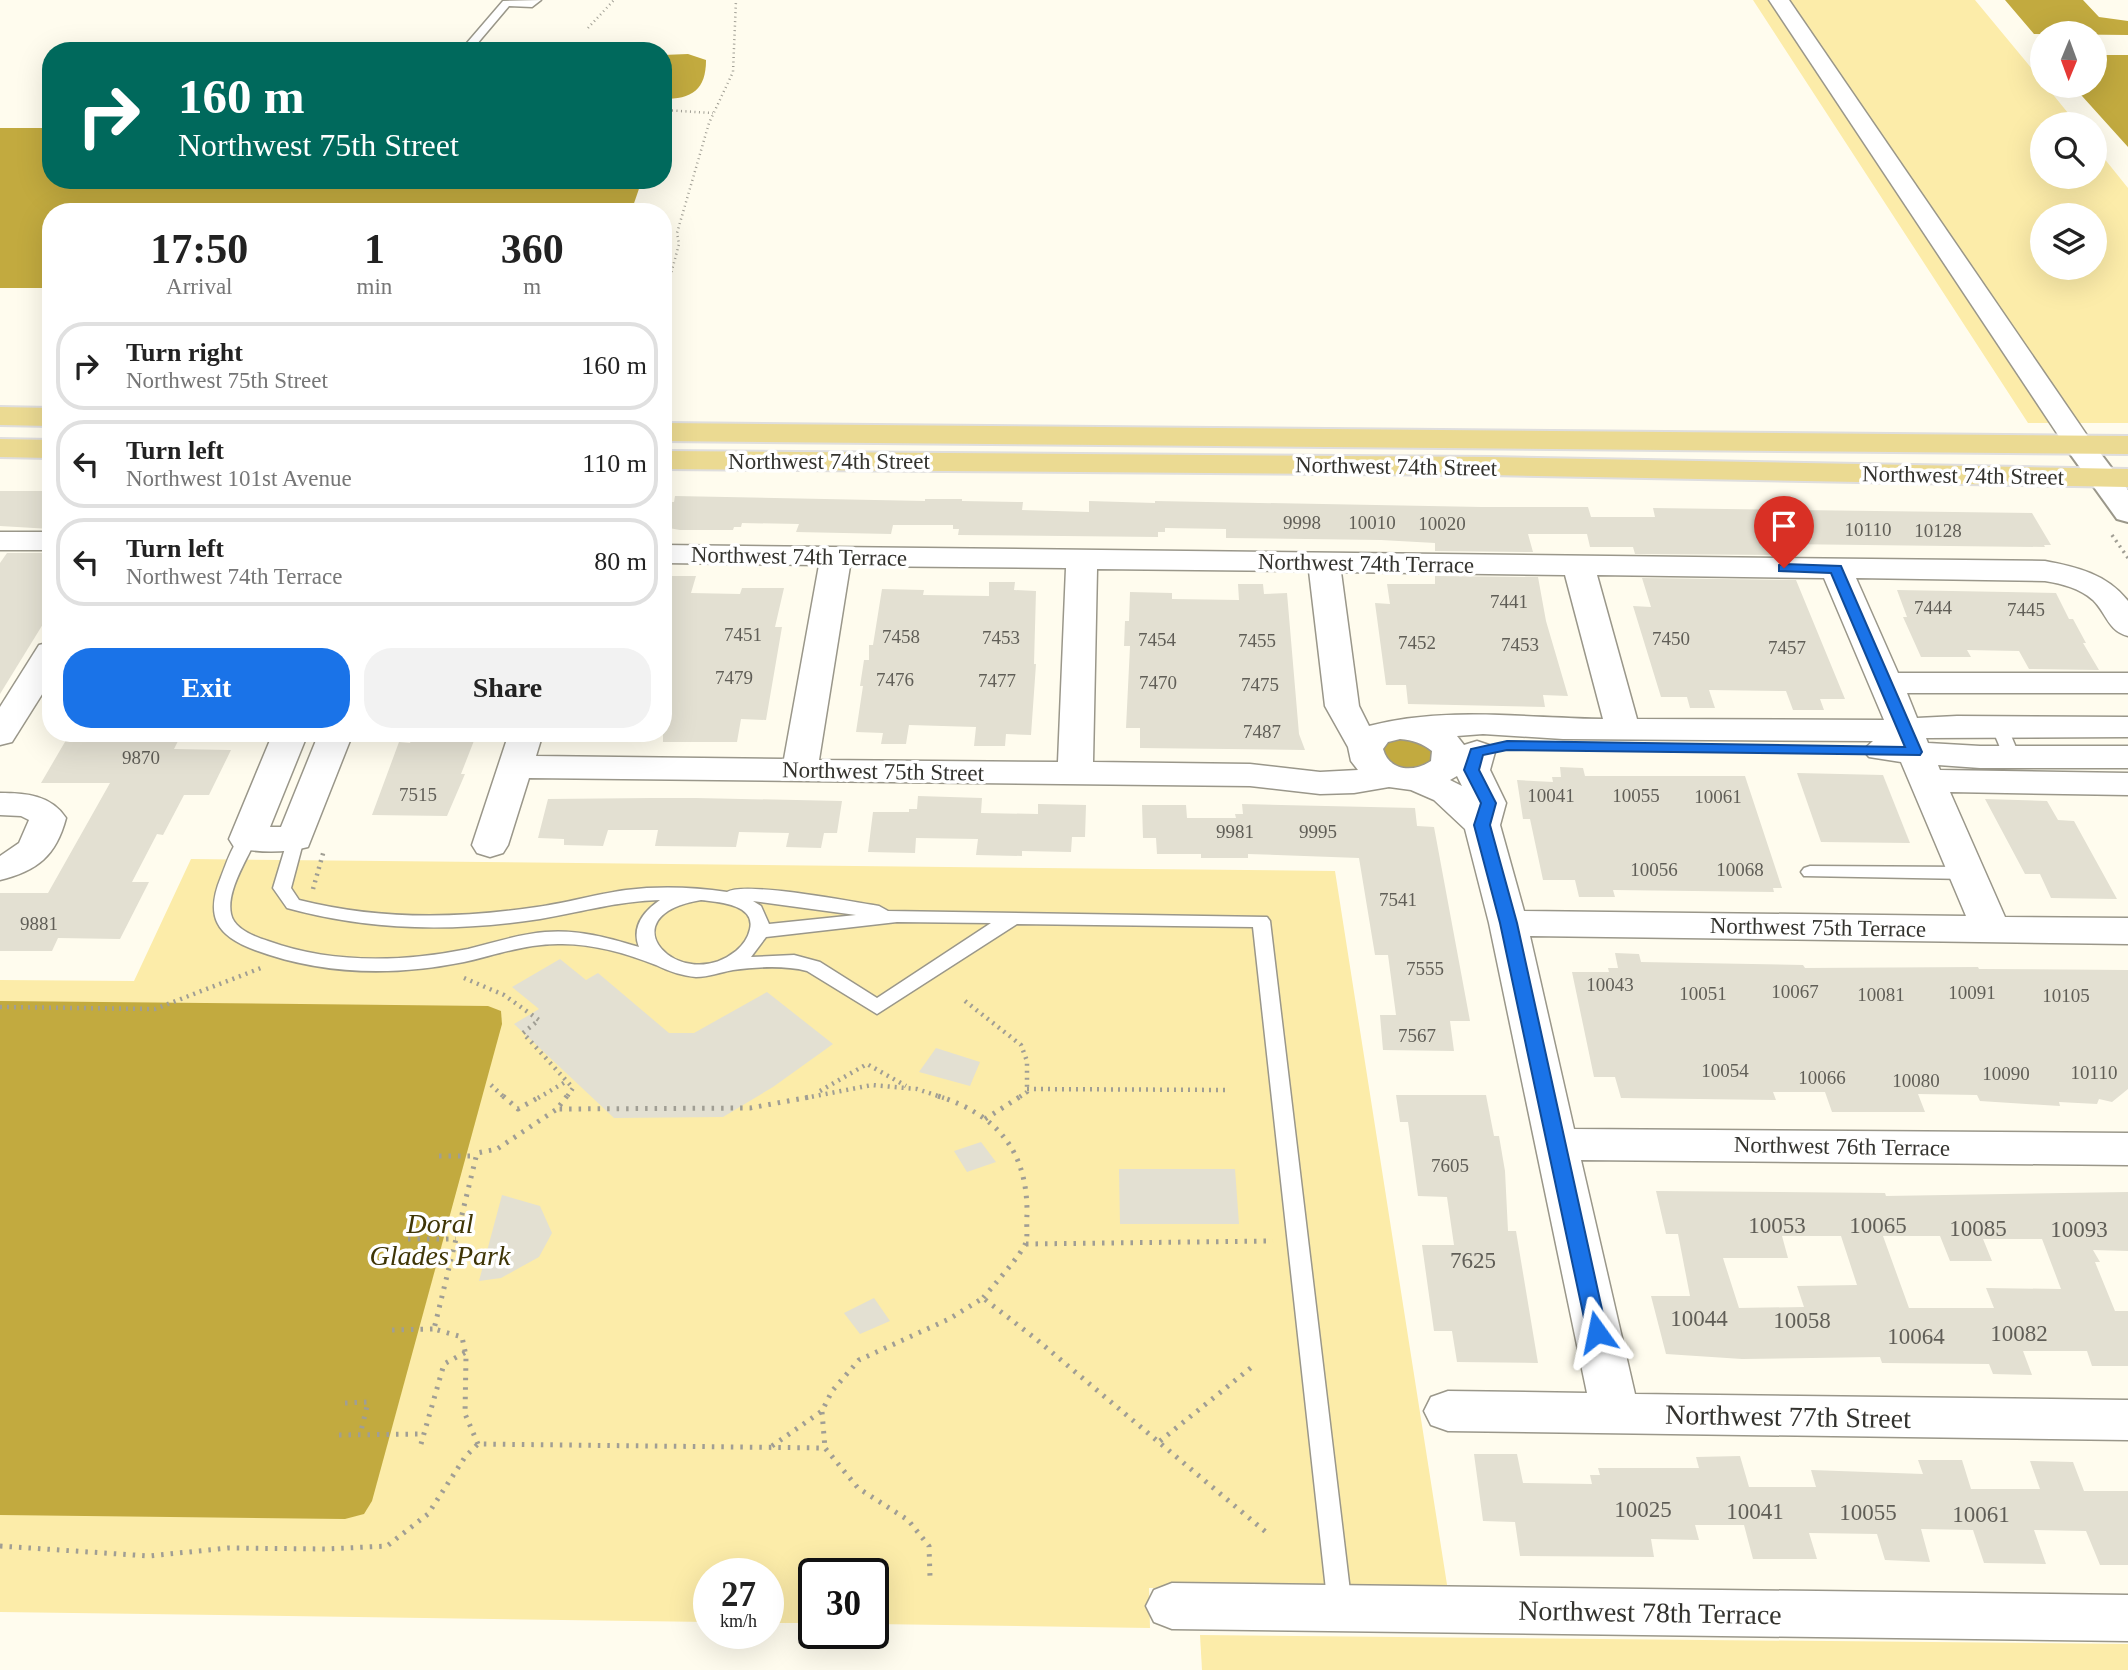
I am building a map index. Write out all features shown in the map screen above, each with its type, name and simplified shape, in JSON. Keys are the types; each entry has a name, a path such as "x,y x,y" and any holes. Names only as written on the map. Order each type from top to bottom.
{"main road":[{"path":"0,416 42,417"},
{"name":"Northwest 74th Street","path":"672,432 2128,445"},
{"path":"0,448 42,449"},
{"name":"Northwest 74th Street","path":"672,460 1490,466 2115,478"}],"street":[{"path":"1779,0 2078,444 2115,478 2128,512"},
{"path":"0,541 42,541"},
{"name":"Northwest 74th Terrace","path":"672,554 2045,571 2068,575 2103,590 2115,603 2128,626"},
{"path":"800,770 836,556"},
{"path":"1075,773 1082,559"},
{"path":"1324,562 1342,706 1366,749 1371,764 1447,792 1482,825"},
{"path":"1578,565 1623,730"},
{"path":"1836,569 1991,929"},
{"path":"0,735 32,694 42,672"},
{"path":"1885,683 2127,683"},
{"path":"1340,690 1373,716 1436,737 1450,750 1464,755 1526,745 1915,754 2128,784"},
{"path":"1406,729 1483,724 1623,730 1857,732 1915,754 2128,727"},
{"name":"Northwest 75th Street","path":"1250,775 1319,765 1366,749 1376,735 1406,729"},
{"path":"2006,741 2128,757"},
{"path":"287,742 247,839 295,839 333,742"},
{"path":"490,845 523,742"},
{"path":"1464,755 1488,803 1482,825 1508,923 1615,1413"},
{"name":"Northwest 75th Street","path":"515,767 1250,775 1307,783 1356,785 1441,773 1464,755"},
{"path":"0,804 23,804 40,810 48,818 45,832 35,849 22,860 0,868"},
{"name":"Northwest 75th Terrace","path":"1508,923 2128,931"},
{"name":"Northwest 76th Terrace","path":"1556,1144 2128,1149"},
{"name":"Northwest 77th Street","path":"1448,1411 2128,1420"},
{"name":"Northwest 78th Terrace","path":"1172,1606 2128,1618"}],"lane":[{"path":"473,42 506,3 532,4 536,0"},
{"path":"247,839 224,895 222,912 228,927 246,940 278,952 349,963 414,962 547,938 574,938 692,970 729,964 794,961 813,966 877,1007 1014,917"},
{"path":"295,839 282,888 293,904 349,917 400,922 471,921 539,913 626,897 701,894 769,896 897,916"},
{"path":"1810,872 1967,873"},
{"path":"659,960 649,951 644,940 646,927 664,905 682,897 701,894"},
{"path":"720,894 738,898 760,918 761,931 756,944 729,964"},
{"path":"761,931 897,916 1261,921 1339,1608"}],"path":[{"path":"588,28 614,0"},
{"path":"672,270 679,244 677,233 713,113 733,72 736,0"},
{"path":"672,111 713,113"},
{"path":"0,1007 155,1009 268,965 257,961"},
{"path":"434,1329 477,1153 497,1149 557,1109 573,1088 523,1033 539,1020 510,996 482,982 457,977"},
{"path":"965,1001 1021,1045 1027,1061 1027,1092 985,1119"},
{"path":"771,1447 822,1411 832,1391 859,1360 949,1319 983,1298 1026,1244 1027,1189 1019,1158 997,1128 964,1104 910,1088 867,1064 815,1094"},
{"path":"491,1085 518,1109 567,1081"},
{"path":"557,1109 750,1108 815,1094 872,1086 910,1088"},
{"path":"1027,1089 1230,1090"},
{"path":"439,1156 476,1156"},
{"path":"408,1239 456,1239"},
{"path":"1026,1244 1298,1241"},
{"path":"983,1298 1160,1441 1267,1532"},
{"path":"392,1330 434,1329 462,1337 467,1352 463,1387 465,1415 478,1444"},
{"path":"421,1444 444,1364 467,1352"},
{"path":"1160,1441 1252,1366"},
{"path":"345,1403 368,1402 360,1435"},
{"path":"822,1411 825,1448 858,1488 908,1520 929,1546 930,1577"},
{"path":"339,1435 424,1434"},
{"path":"0,1546 149,1556 228,1548 326,1549 387,1546 428,1514 465,1457 478,1444 825,1448"}],"green space":[{"path":"1753,0 1975,0 2030,66 2030,98 2056,98 2067,112 2030,112 2030,189 2107,189 2107,162 2128,188 2128,423 2028,423"},
{"name":"Doral Glades Park","path":"191,859 1335,871 1448,1591 1149,1588 1150,1628 889,1624 889,1558 798,1558 798,1623 784,1623 784,1558 693,1558 693,1622 0,1612 0,980 134,981"},
{"path":"1200,1635 2128,1644 2128,1670 1202,1670"}],"shaded area":[{"path":"2005,0 2083,0 2099,17 2128,21 2128,35 2107,35 2107,21 2030,21 2030,29"},
{"path":"688,54 706,60 700,86 689,95 673,99 672,99 672,55"},
{"path":"2107,55 2128,55 2128,147 2107,124 2107,112 2096,112 2084,98 2107,98"},
{"path":"0,128 42,128 42,189 639,189 634,203 42,203 42,288 0,288"},
{"path":"1407,738 1427,742 1435,752 1432,761 1403,768 1391,763 1379,751 1388,741"},
{"path":"0,1001 488,1006 501,1011 502,1024 372,1501 364,1514 345,1519 0,1515"}],"building":[{"path":"0,491 42,491 42,528 0,526"},
{"path":"675,496 925,501 962,499 1023,502 1022,510 1089,512 1089,501 1588,507 1591,517 1655,517 1653,508 2032,513 2051,545 1781,544 1786,555 1635,554 1633,547 1590,547 1587,534 1528,534 1533,552 1435,551 1435,543 1381,540 1226,538 1226,529 1165,528 1165,532 1158,532 1158,537 958,535 959,529 953,529 953,525 893,525 891,534 796,532 799,524 742,523 741,527 734,527 733,530 680,530 672,529"},
{"path":"7,553 42,553 42,626 0,694 0,563"},
{"path":"672,576 696,576 691,593 740,594 742,588 784,588 775,627 782,627 766,720 741,719 737,742 672,742"},
{"path":"1435,576 1538,577 1546,621 1568,696 1543,695 1545,707 1408,704 1406,685 1386,685 1375,603 1390,604 1387,584 1435,584"},
{"path":"1642,578 1796,580 1845,699 1820,699 1824,710 1793,710 1786,691 1709,690 1715,708 1690,708 1687,697 1661,697 1633,606 1651,607"},
{"path":"989,582 1015,582 1014,590 1036,591 1036,664 1031,735 1006,734 1005,746 974,746 976,727 909,725 906,744 881,744 883,733 856,732 864,660 869,660 869,645 873,645 882,589 924,590 923,595 989,596"},
{"path":"1238,584 1263,584 1264,594 1287,593 1299,734 1305,750 1140,748 1140,728 1126,728 1130,646 1124,646 1125,621 1129,621 1130,592 1172,593 1172,599 1239,600"},
{"path":"1897,590 2056,593 2069,619 2073,619 2099,670 2029,669 2019,651 1967,650 1971,657 1921,657 1903,617 1907,617"},
{"path":"65,742 178,742 174,749 231,750 209,795 184,795 163,835 157,834 132,882 149,882 120,939 58,938 52,951 0,951 0,893 48,893 110,783 41,783"},
{"path":"399,742 473,742 461,774 465,774 447,816 372,815"},
{"path":"1560,767 1583,768 1585,776 1745,776 1782,888 1773,888 1774,892 1613,890 1615,897 1579,897 1575,880 1543,880 1530,819 1523,819 1517,780 1553,782 1552,777 1561,777"},
{"path":"1797,773 1883,775 1910,843 1821,842"},
{"path":"918,796 982,798 981,813 1038,814 1038,804 1086,805 1085,837 1072,837 1071,852 1022,851 1022,856 976,855 978,839 916,838 915,853 868,852 873,812 909,812 909,809 917,809"},
{"path":"548,799 842,801 837,833 824,833 821,848 786,847 789,833 739,832 736,847 655,846 658,830 608,830 603,846 564,845 564,839 538,838"},
{"path":"1985,799 2047,801 2058,820 2074,821 2117,899 2051,898 2040,874 2025,874"},
{"path":"1242,804 1415,808 1417,826 1434,827 1470,1021 1450,1021 1454,1051 1383,1050 1380,1015 1396,1015 1388,955 1375,955 1359,858 1248,854 1248,858 1201,858 1201,854 1157,854 1156,838 1143,838 1142,805 1186,805 1187,818 1236,818 1235,814 1243,814"},
{"path":"1615,953 1639,954 1641,962 1803,965 1805,968 2128,970 2128,1089 2112,1102 2099,1099 2097,1104 2059,1102 2060,1106 1980,1101 1977,1095 1918,1094 1925,1112 1832,1112 1825,1092 1773,1092 1776,1100 1621,1098 1615,1077 1594,1077 1572,972 1609,972 1608,968 1618,968"},
{"path":"560,959 586,980 598,973 669,1033 694,1033 767,992 833,1044 773,1087 723,1117 614,1118 514,1024 539,1009 512,987"},
{"path":"936,1048 980,1062 970,1086 919,1072"},
{"path":"1396,1095 1486,1095 1494,1136 1499,1136 1505,1171 1508,1231 1516,1231 1538,1363 1457,1362 1452,1331 1434,1331 1422,1245 1454,1245 1447,1197 1418,1196 1408,1122 1400,1122"},
{"path":"981,1142 996,1162 967,1172 954,1151"},
{"path":"1119,1169 1235,1169 1239,1224 1120,1224"},
{"path":"1656,1191 1885,1193 1886,1196 2128,1192 2128,1251 2093,1250 2100,1262 2095,1262 2115,1311 2128,1311 2128,1366 2092,1366 2087,1351 2023,1351 2032,1375 1993,1374 1989,1364 1882,1363 1880,1357 1742,1359 1666,1354 1651,1296 1690,1296 1678,1234 1666,1234","holes":["1782,1236 1841,1236 1857,1285 1797,1286 1804,1307 1739,1308 1723,1258 1788,1258","1883,1236 1940,1236 1950,1261 1992,1261 1983,1239 2042,1239 2061,1289 1986,1288 1994,1308 1909,1308"]},
{"path":"502,1195 540,1206 552,1233 539,1257 501,1278 479,1281"},
{"path":"874,1298 890,1321 860,1334 844,1313"},
{"path":"1474,1454 1517,1454 1523,1483 1592,1484 1590,1475 1600,1475 1598,1468 1699,1468 1696,1457 1740,1456 1749,1487 1816,1487 1811,1470 1923,1474 1918,1460 1962,1460 1971,1489 2040,1489 2030,1461 2073,1462 2084,1491 2128,1491 2128,1565 2100,1565 2086,1531 2034,1530 2046,1564 1984,1563 1973,1530 1921,1529 1930,1562 1885,1560 1877,1534 1809,1533 1817,1559 1753,1559 1744,1525 1695,1525 1699,1540 1651,1539 1654,1557 1520,1556 1515,1522 1483,1521"}],"route":[{"path":"1597,1332 1508,923 1482,825 1488,803 1472,770 1476,752 1526,745 1914,752 1836,569 1784,568"}]}
